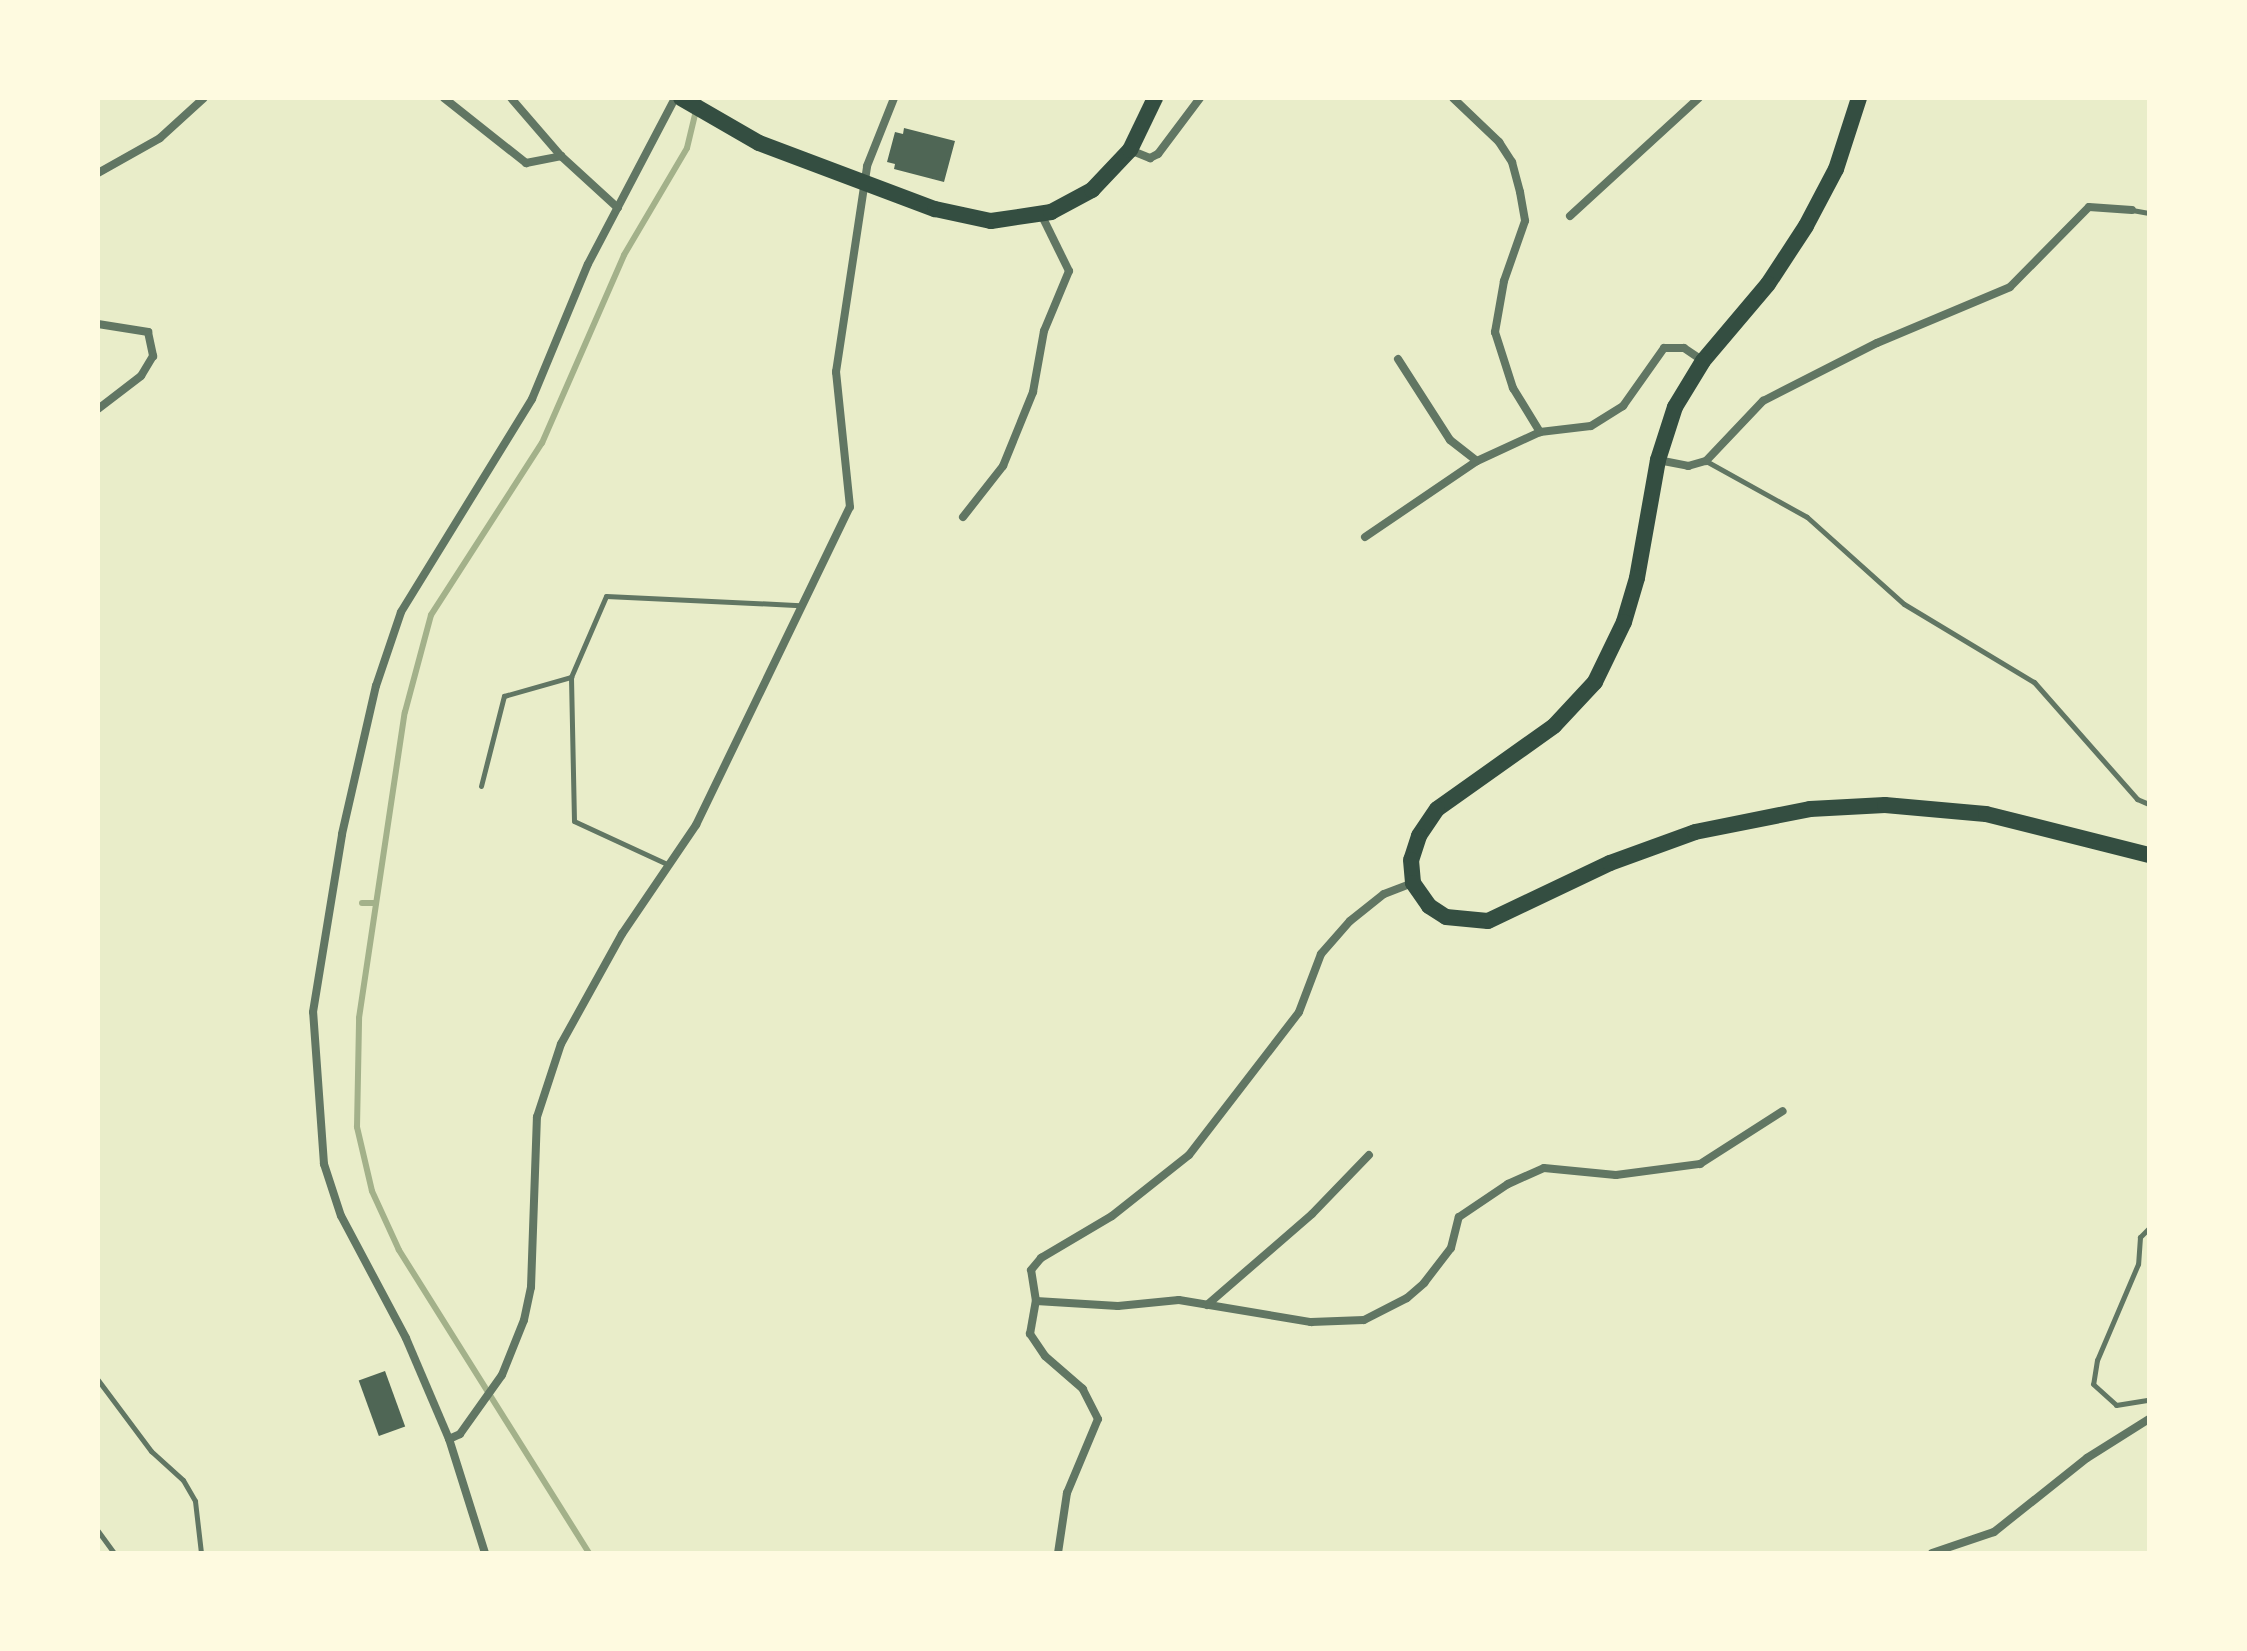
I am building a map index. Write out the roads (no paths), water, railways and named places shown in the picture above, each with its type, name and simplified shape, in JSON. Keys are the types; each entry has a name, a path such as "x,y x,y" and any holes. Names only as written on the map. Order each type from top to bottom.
{"main road":[{"path":"681,99 710,118 866,185 977,219 1041,214 1092,190 1130,150 1155,98"},
{"path":"1859,98 1836,169 1806,226 1768,284 1703,361 1675,407 1658,460 1637,578 1624,622 1595,682 1554,726 1437,809 1419,836 1411,860 1413,883 1429,906 1446,917 1488,921 1610,863 1695,832 1810,809 1885,805 1986,814 2149,855"}],"street":[{"path":"98,173 160,138 204,98"},
{"path":"444,98 526,163 561,156"},
{"path":"511,98 561,156 618,208"},
{"path":"449,1439 460,1434 511,1358 531,1287 537,1117 543,1088 582,1003 667,864 696,825 800,605 837,541 850,507 836,372 871,150 894,98"},
{"path":"1130,150 1150,158 1158,154 1200,98"},
{"path":"1453,98 1499,142 1512,162 1520,192 1525,221 1504,281 1495,332 1513,388 1540,432"},
{"path":"1570,216 1699,98"},
{"path":"485,1553 449,1439 406,1338 341,1216 328,1177 316,1111 313,1012 342,834 376,686 401,612 532,399 588,264 681,99"},
{"path":"1658,460 1688,466 1706,461 1763,401 1877,343 2010,287 2089,207 2132,210"},
{"path":"963,517 1003,466 1033,392 1044,331 1069,271 1041,214"},
{"path":"98,324 148,332 153,356 141,376 98,409"},
{"path":"1365,537 1477,461 1540,432 1591,426 1623,406 1664,348 1684,348 1703,361"},
{"path":"1398,359 1450,440 1477,461"},
{"path":"1058,1553 1067,1493 1098,1419 1083,1389 1045,1356 1030,1334 1036,1301 1031,1270 1041,1258 1112,1216 1189,1155 1299,1012 1321,954 1384,894 1413,883"},
{"path":"1036,1301 1118,1306 1179,1300 1311,1322 1364,1320 1407,1298 1424,1283 1451,1248 1459,1217 1508,1184 1544,1168 1616,1175 1700,1164 1783,1111"},
{"path":"1207,1305 1312,1214 1369,1155"},
{"path":"1932,1553 1994,1532 2087,1458 2149,1419"}],"lane":[{"path":"2132,210 2149,213"},
{"path":"1706,461 1807,517 1904,604 2034,682 2137,799 2149,804"},
{"path":"667,864 574,821 571,677 606,596 800,605"},
{"path":"481,786 504,696 571,677"},
{"path":"2149,1228 2140,1237 2138,1264 2097,1360 2093,1384 2116,1405 2149,1400"},
{"path":"98,1380 151,1451 183,1480 195,1501 201,1553"},
{"path":"98,1531 114,1553"}],"waterway":[{"path":"589,1553 399,1250 372,1191 357,1127 359,1018 405,712 431,615 542,443 624,255 687,148 699,98"},
{"path":"362,903 376,903"}]}
